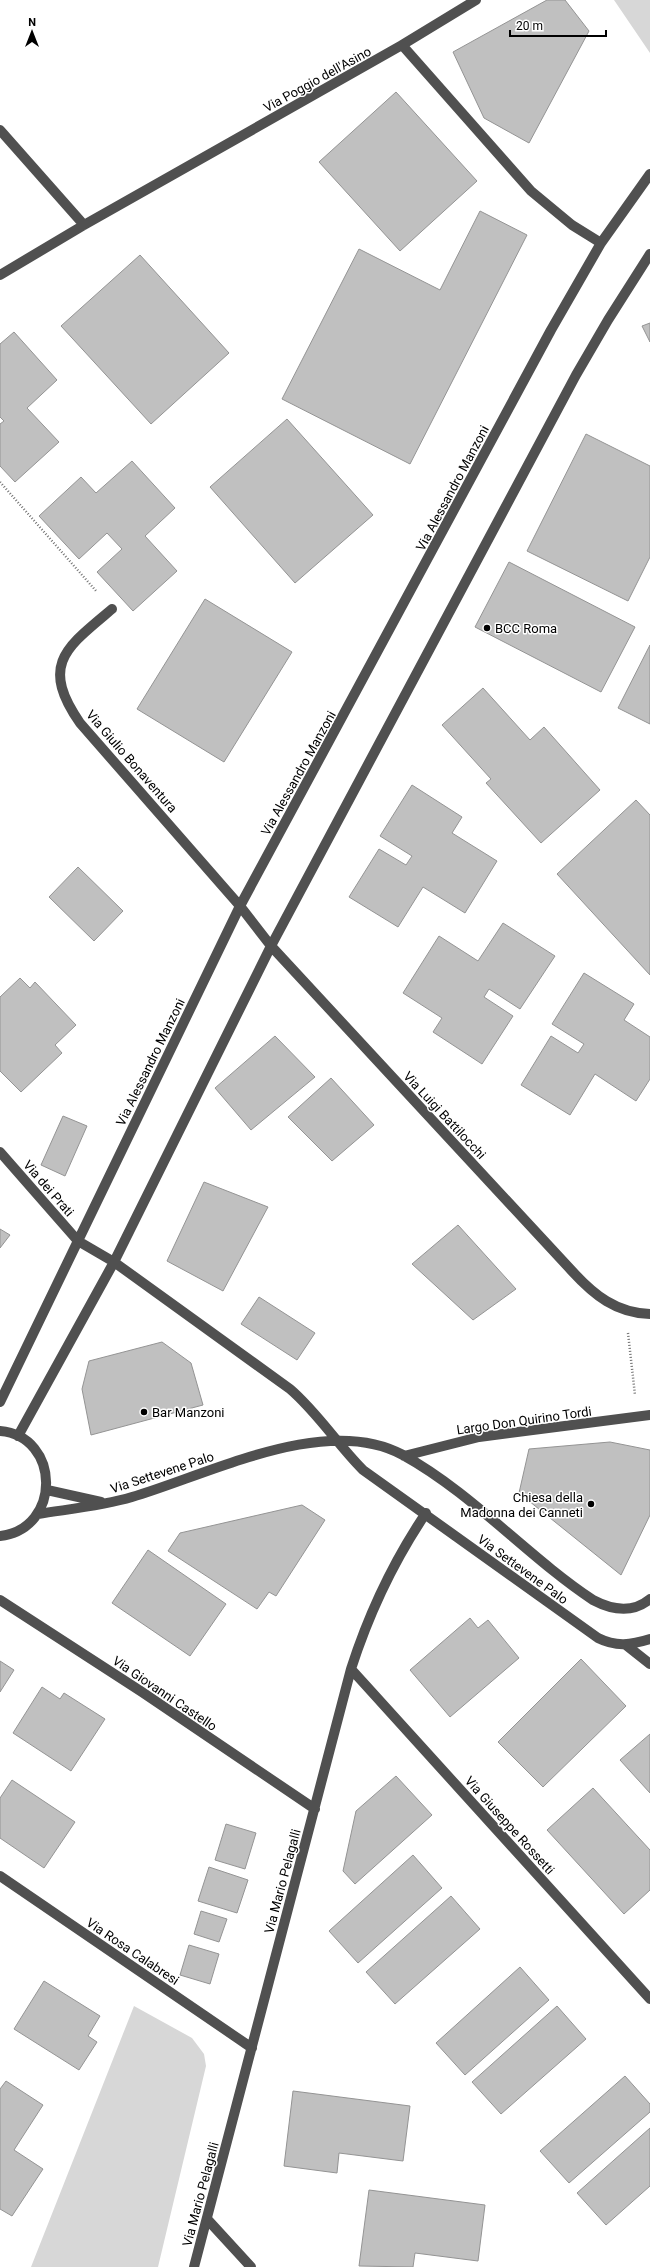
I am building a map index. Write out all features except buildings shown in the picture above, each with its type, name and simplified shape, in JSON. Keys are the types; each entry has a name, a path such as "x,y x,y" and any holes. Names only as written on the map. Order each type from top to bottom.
{"street":[{"name":"Via Poggio dell'Asino","path":"0,275 84,225 402,45 476,0"},
{"path":"402,45 531,191 572,225 601,243"},
{"path":"0,130 84,225"},
{"name":"Via Alessandro Manzoni","path":"0,1402 240,906 551,330 601,243 650,174"},
{"path":"18,1436 114,1262 271,946 576,375 608,320 650,254"},
{"name":"Via Giulio Bonaventura","path":"112,609 74,641 67,650 62,663 61,676 62,689 71,710 80,723 240,906"},
{"name":"Via Luigi Battilocchi","path":"240,906 271,946 572,1272 592,1291 626,1312 650,1314"},
{"name":"Via dei Prati","path":"0,1152 78,1242"},
{"path":"78,1242 114,1262 290,1389 312,1409 337,1441"},
{"name":"Largo Don Quirino Tordi","path":"404,1456 479,1437 650,1416"},
{"path":"0,1432 18,1436 39,1455 46,1474 47,1490 38,1514 30,1523 14,1533 0,1536"},
{"name":"Via Settevene Palo","path":"337,1441 363,1470 426,1513 598,1638 615,1644 626,1645 650,1639"},
{"name":"Via Settevene Palo","path":"38,1514 107,1503 262,1454 309,1444 337,1441 366,1442 391,1449 443,1481 593,1600 604,1606 628,1609 640,1606 650,1599"},
{"path":"47,1490 107,1503"},
{"name":"Via Mario Pelagalli","path":"194,2267 351,1669 381,1590 397,1559 426,1513"},
{"name":"Via Giovanni Castello","path":"0,1600 142,1692 315,1809"},
{"path":"626,1645 650,1664"},
{"name":"Via Giuseppe Rossetti","path":"351,1669 650,1998"},
{"name":"Via Rosa Calabresi","path":"0,1876 252,2048"},
{"path":"207,2219 251,2267"}],"path":[{"path":"0,482 112,609"},
{"path":"626,1312 638,1418"}],"shaded area":[{"path":"614,0 650,0 650,53"},
{"path":"134,2006 192,2038 204,2054 206,2066 158,2267 31,2267"}],"place":[{"name":"BCC Roma","path":"487,628"},
{"name":"Bar Manzoni","path":"144,1412"},
{"name":"Chiesa della Madonna dei Canneti","path":"591,1504"}]}
